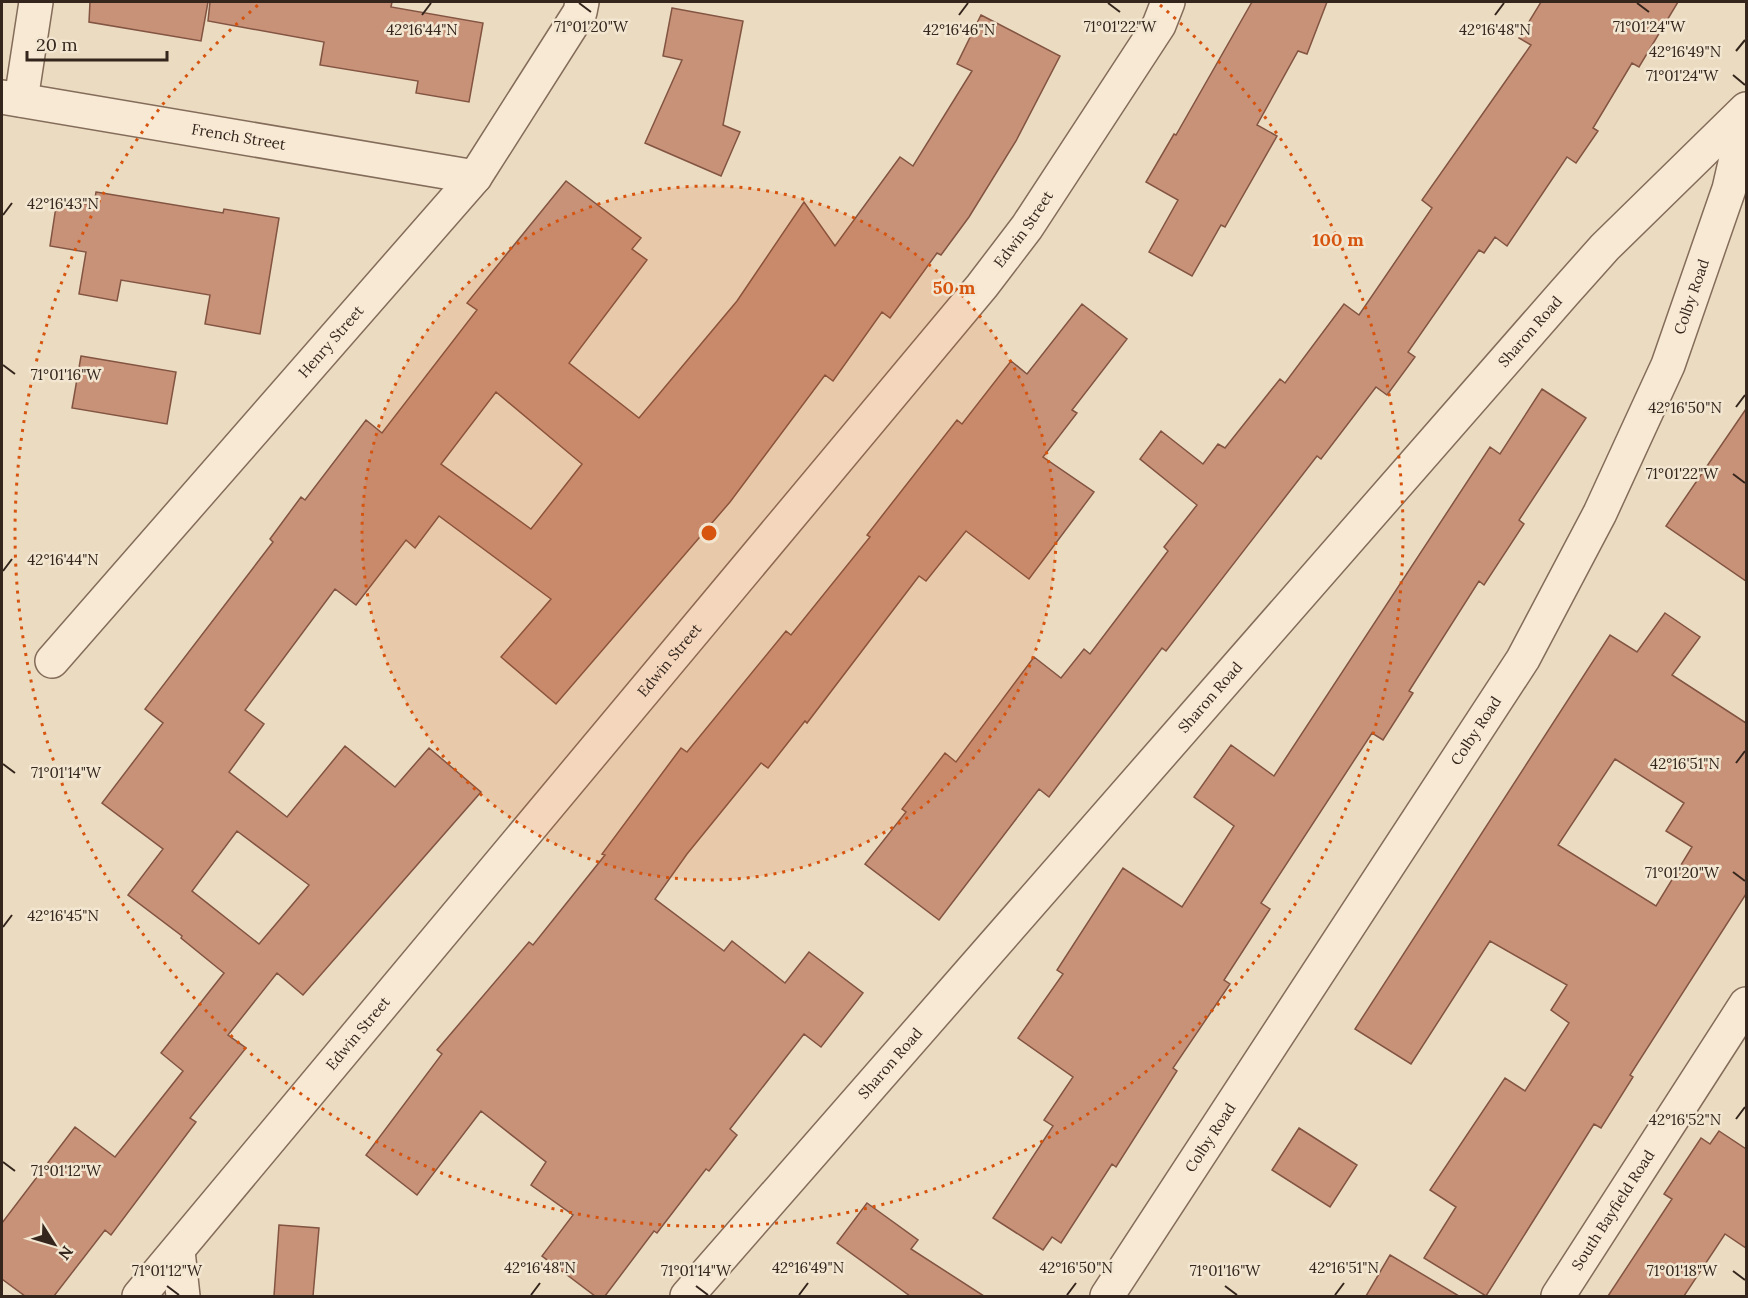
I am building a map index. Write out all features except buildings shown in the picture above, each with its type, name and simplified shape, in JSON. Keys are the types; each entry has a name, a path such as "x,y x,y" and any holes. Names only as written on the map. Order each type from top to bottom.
{"street":[{"path":"11,99 36,2"},
{"name":"Henry Street","path":"52,661 475,177 580,12 582,2"},
{"name":"Edwin Street","path":"139,1296 982,286 1027,227 1159,25 1168,2"},
{"name":"French Street","path":"11,99 475,177"},
{"name":"Sharon Road","path":"687,1296 1605,247 1746,109"},
{"name":"Colby Road","path":"1107,1296 1523,659 1600,513 1668,365 1729,189 1746,115"},
{"name":"South Bayfield Road","path":"1558,1296 1746,1004"},
{"path":"178,1251 183,1296"}]}
